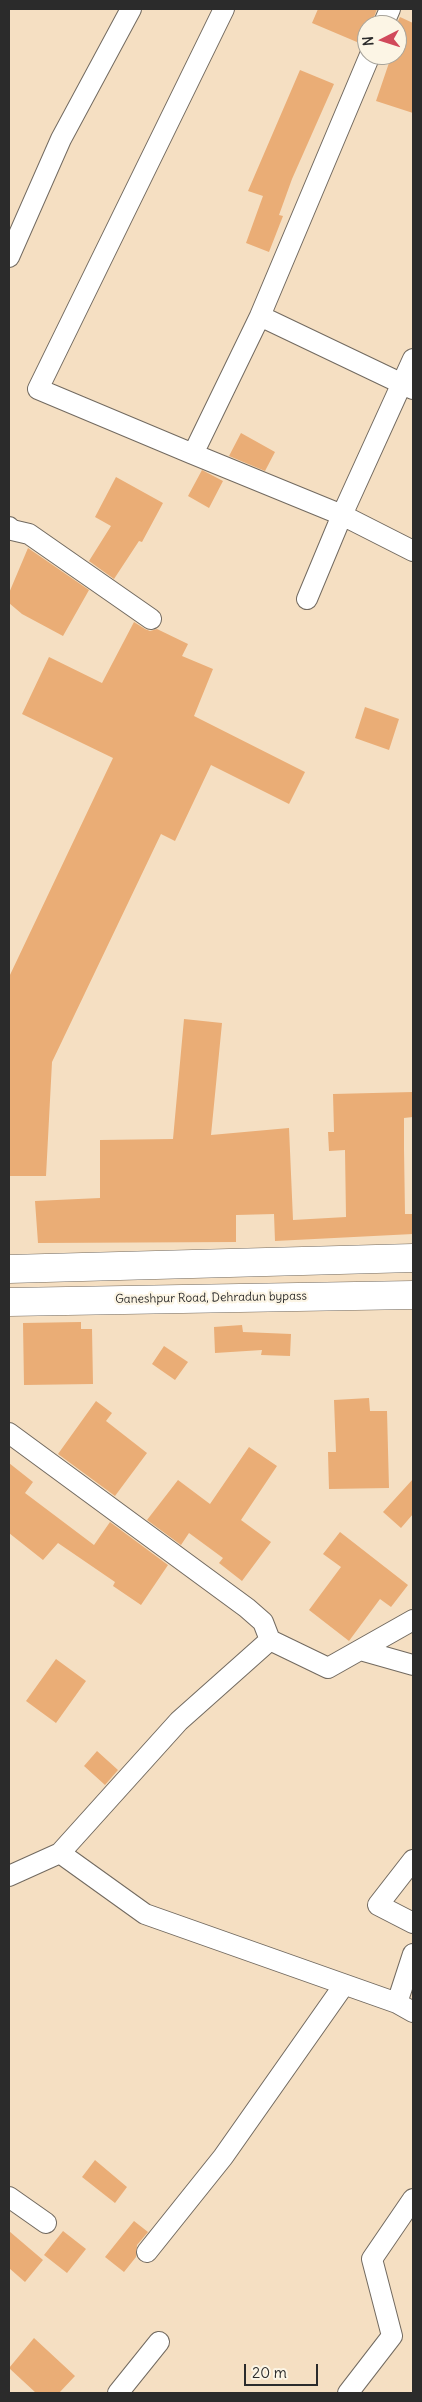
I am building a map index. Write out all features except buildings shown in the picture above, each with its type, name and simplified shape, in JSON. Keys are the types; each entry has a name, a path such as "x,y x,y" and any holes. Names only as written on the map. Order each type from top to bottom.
{"main road":[{"path":"9,1269 413,1258"},
{"name":"Ganeshpur Road, Dehradun bypass","path":"9,1302 413,1295"}],"street":[{"path":"9,257 61,138 131,9"},
{"path":"224,9 38,389 342,515 413,551"},
{"path":"193,454 260,316 366,65"},
{"path":"260,316 408,387"},
{"path":"307,600 342,515 408,387 413,360"},
{"path":"9,526 12,530 29,534 151,619"},
{"path":"9,1433 247,1608 264,1622 270,1640 328,1668 413,1620"},
{"path":"9,1876 60,1853 179,1721 270,1640"},
{"path":"360,1650 413,1665"},
{"path":"60,1853 144,1914 344,1984 405,2008 413,1954"},
{"path":"413,1860 378,1905 413,1923"},
{"path":"147,2252 223,2157 344,1984"},
{"path":"9,2197 46,2223"},
{"path":"348,2393 392,2336 372,2259 413,2199"},
{"path":"118,2393 159,2342"}]}
